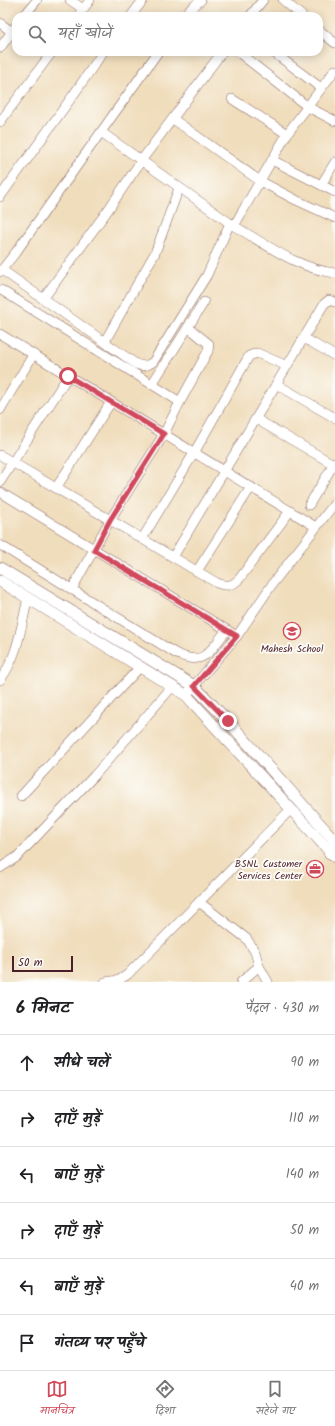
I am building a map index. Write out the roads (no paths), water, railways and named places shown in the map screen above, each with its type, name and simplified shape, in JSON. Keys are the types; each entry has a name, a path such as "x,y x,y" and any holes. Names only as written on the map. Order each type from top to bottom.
{"main road":[{"path":"0,568 194,686 280,778 334,849"},
{"path":"0,581 186,695 291,809 334,849"}],"street":[{"path":"27,12 37,0"},
{"path":"70,0 80,12 90,0"},
{"path":"134,12 143,0"},
{"path":"190,12 201,0"},
{"path":"253,12 263,0"},
{"path":"283,0 297,12"},
{"path":"0,23 12,28"},
{"path":"0,48 12,32"},
{"path":"323,33 335,43"},
{"path":"0,122 49,56"},
{"path":"0,197 100,56"},
{"path":"155,56 1,271 140,366 147,366 153,362 207,275 232,224 288,134 335,70"},
{"path":"43,299 108,210 141,161 219,56"},
{"path":"243,56 308,107 335,121"},
{"path":"278,56 321,88"},
{"path":"232,99 288,134"},
{"path":"173,119 260,181 335,218"},
{"path":"101,132 232,224 293,260 313,269 335,273"},
{"path":"272,160 335,192"},
{"path":"321,185 335,162"},
{"path":"105,341 156,253 179,188"},
{"path":"1,290 180,402"},
{"path":"173,557 326,301 329,300 335,302"},
{"path":"152,384 204,302"},
{"path":"72,589 110,520 164,434 209,348 207,342 188,327"},
{"path":"0,334 316,527"},
{"path":"304,338 335,356"},
{"path":"142,539 194,453 249,356 258,353 287,366"},
{"path":"0,410 33,355"},
{"path":"0,482 68,376"},
{"path":"276,384 335,418"},
{"path":"56,488 111,402"},
{"path":"256,419 334,463 309,505"},
{"path":"0,455 224,586 235,584 290,511"},
{"path":"196,571 252,487"},
{"path":"0,492 237,636"},
{"path":"186,695 237,636 273,583 335,503"},
{"path":"0,545 185,658 194,660 202,659 227,630"},
{"path":"0,680 10,666 15,654 28,598"},
{"path":"21,796 140,667"},
{"path":"0,868 17,857 94,776 172,687"},
{"path":"109,982 119,980 127,975 291,809"},
{"path":"199,902 240,932 247,939 255,952 259,966 268,982"},
{"path":"241,982 259,966"}],"place":[{"name":"Mahesh School","path":"292,631"},
{"name":"BSNL Customer Services Center","path":"315,869"}]}
